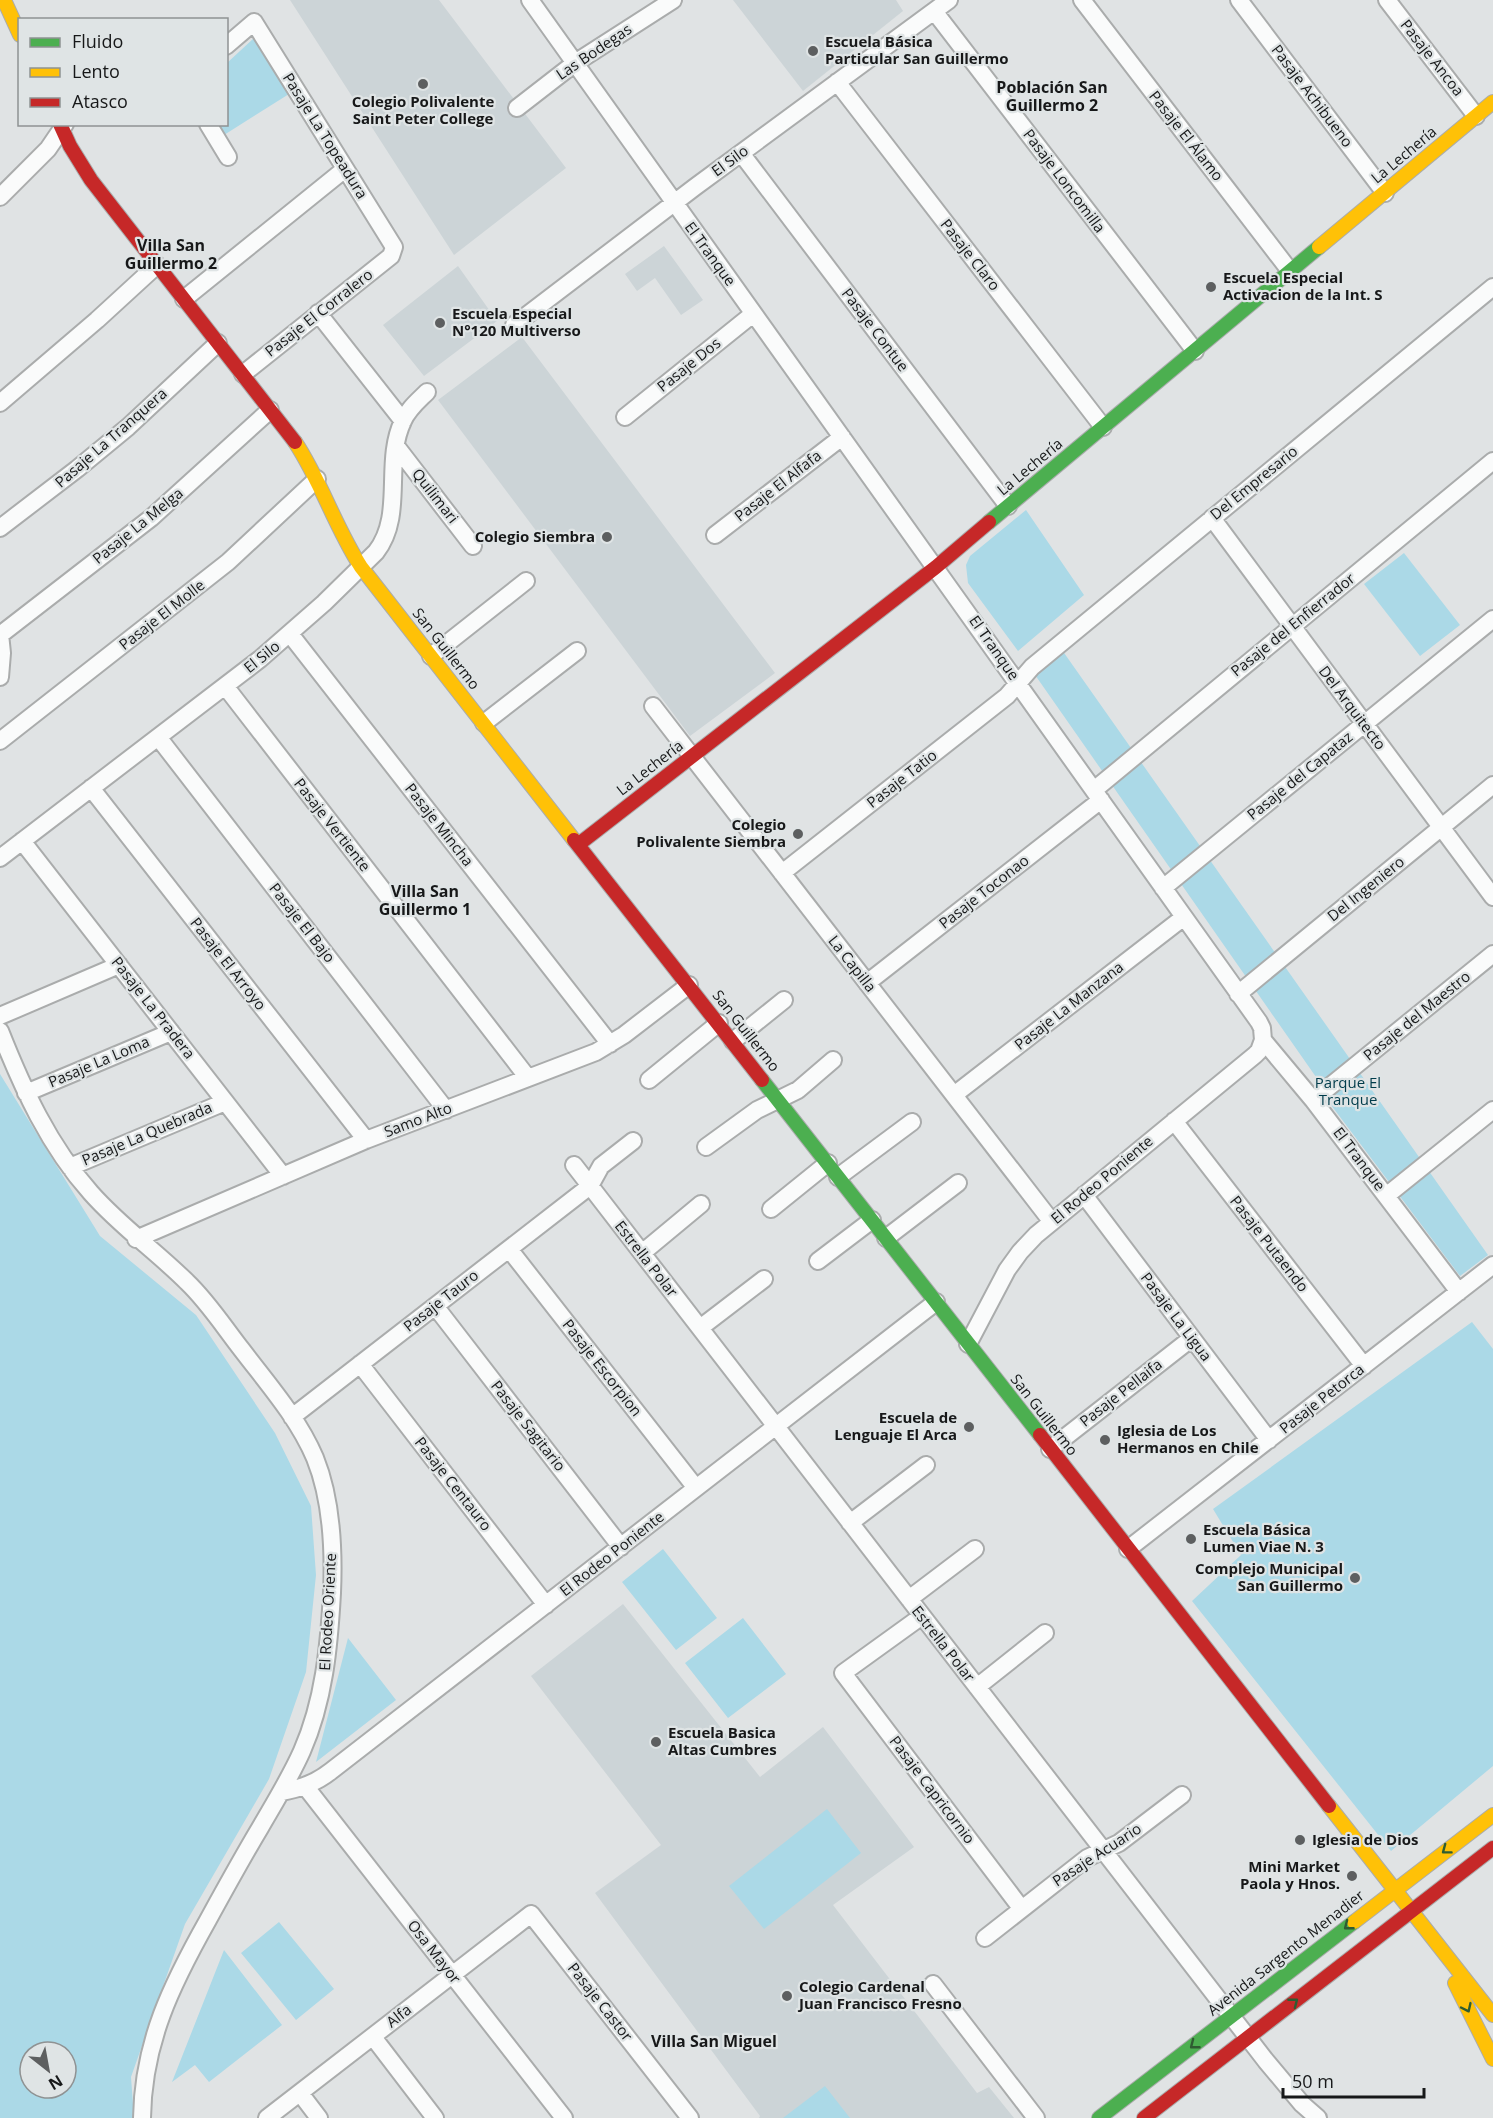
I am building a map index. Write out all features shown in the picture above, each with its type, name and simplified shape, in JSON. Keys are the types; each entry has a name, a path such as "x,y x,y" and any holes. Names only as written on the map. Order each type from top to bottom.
{"street":[{"path":"4,0 18,31"},
{"name":"El Tranque","path":"530,0 1164,888 1262,1028 1263,1040 1313,1100 1459,1292"},
{"name":"Las Bodegas","path":"517,108 575,63 673,0"},
{"name":"El Silo","path":"514,325 673,203 949,0"},
{"name":"Pasaje El Álamo","path":"1082,0 1290,271"},
{"name":"Pasaje Achibueno","path":"1239,0 1384,193"},
{"name":"Pasaje Ancoa","path":"1387,0 1476,116"},
{"name":"Pasaje Loncomilla","path":"934,11 1195,351"},
{"name":"Pasaje La Topeadura","path":"228,44 254,22 394,250"},
{"name":"Pasaje Claro","path":"837,82 1103,427"},
{"name":"La Lechería","path":"579,844 936,567 1493,102"},
{"path":"0,197 48,149 62,126"},
{"name":"San Guillermo","path":"62,126 91,180 296,443 317,480 341,535 361,567 1493,2015"},
{"path":"209,126 228,158"},
{"name":"Pasaje Contue","path":"741,153 1008,506"},
{"path":"184,299 345,169"},
{"name":"Pasaje El Corralero","path":"243,374 391,256 394,250"},
{"path":"0,404 97,320 157,264"},
{"name":"Del Empresario","path":"1018,683 1032,667 1493,287"},
{"path":"318,313 403,421"},
{"name":"Pasaje Dos","path":"625,417 753,314"},
{"name":"Pasaje La Tranquera","path":"0,528 77,470 128,427 218,343"},
{"name":"El Silo","path":"0,858 290,634 383,544 389,526 396,446 403,421 427,392"},
{"name":"Pasaje La Melga","path":"0,634 151,518 270,410"},
{"name":"Pasaje El Alfafa","path":"715,535 842,436"},
{"name":"Quilimari","path":"396,446 473,546"},
{"name":"Pasaje del Enfierrador","path":"1098,795 1292,627 1493,461"},
{"name":"Pasaje El Molle","path":"0,741 228,562 317,480"},
{"name":"Del Arquitecto","path":"1212,518 1493,897"},
{"path":"431,656 526,581"},
{"name":"Pasaje del Capataz","path":"1164,888 1493,619"},
{"path":"0,634 2,653 0,677"},
{"name":"Pasaje Mincha","path":"290,634 610,1044"},
{"path":"484,723 577,651"},
{"name":"Pasaje Tatio","path":"782,873 1008,696 1018,683"},
{"name":"Pasaje Vertiente","path":"225,686 528,1078"},
{"name":"La Capilla","path":"653,706 1052,1222"},
{"name":"Pasaje El Bajo","path":"158,737 446,1110"},
{"name":"Del Ingeniero","path":"1238,994 1493,785"},
{"name":"Pasaje El Arroyo","path":"91,788 366,1140"},
{"name":"Pasaje Toconao","path":"867,983 1098,795"},
{"name":"Pasaje La Pradera","path":"22,841 283,1176"},
{"name":"Pasaje La Manzana","path":"954,1095 1184,917"},
{"name":"Pasaje del Maestro","path":"1313,1100 1493,954"},
{"path":"0,1016 119,965"},
{"name":"Samo Alto","path":"136,1239 366,1140 596,1052 688,985"},
{"path":"733,1041 784,1000"},
{"path":"649,1080 718,1023"},
{"name":"El Rodeo Oriente","path":"0,1031 26,1093 70,1167 90,1192 136,1239 190,1284 292,1417 314,1457 324,1485 330,1517 332,1580 327,1649 320,1700 303,1748 281,1791 186,1959 166,2000 147,2064 142,2118"},
{"name":"Pasaje La Loma","path":"26,1093 171,1032"},
{"name":"El Rodeo Poniente","path":"968,1344 1007,1270 1020,1252 1084,1195 1255,1055 1263,1040"},
{"path":"706,1147 757,1110 798,1090 833,1060"},
{"name":"Pasaje La Quebrada","path":"70,1167 225,1102"},
{"path":"1386,1196 1493,1110"},
{"name":"Pasaje Putaendo","path":"1174,1121 1364,1366"},
{"path":"838,1177 912,1122"},
{"name":"Pasaje Tauro","path":"292,1417 590,1186 601,1166 633,1141"},
{"path":"771,1209 828,1164"},
{"name":"Estrella Polar","path":"574,1165 1247,2038 1287,2088 1318,2118"},
{"path":"886,1238 958,1183"},
{"name":"Pasaje La Ligua","path":"1084,1195 1269,1440"},
{"path":"642,1253 701,1204"},
{"path":"818,1261 872,1220"},
{"name":"Pasaje Escorpion","path":"509,1249 696,1488"},
{"name":"Pasaje Petorca","path":"1128,1549 1493,1265"},
{"path":"700,1328 764,1279"},
{"name":"El Rodeo Poniente","path":"281,1791 305,1786 319,1780 936,1302"},
{"name":"Pasaje Sagitario","path":"435,1306 621,1546"},
{"name":"Pasaje Pellaifa","path":"1050,1449 1192,1338"},
{"name":"Pasaje Centauro","path":"360,1364 546,1605"},
{"path":"850,1523 926,1465"},
{"path":"909,1599 975,1548"},
{"name":"Pasaje Capricornio","path":"922,1616 843,1673 1021,1908"},
{"path":"976,1687 1045,1633"},
{"name":"Osa Mayor","path":"305,1786 564,2118"},
{"name":"Pasaje Acuario","path":"985,1938 1087,1858 1119,1843 1182,1796"},
{"name":"Avenida Sargento Menadier","path":"1099,2118 1493,1815"},
{"path":"1144,2118 1493,1848"},
{"name":"Alfa","path":"267,2118 531,1914"},
{"name":"Pasaje Castor","path":"531,1914 690,2118"},
{"name":"San Guillermo","path":"1434,1941 1493,2059"},
{"path":"933,1984 1036,2118"},
{"path":"373,2037 435,2118"},
{"path":"300,2093 319,2118"}],"shaded area":[{"name":"Colegio Polivalente Saint Peter College","path":"290,0 439,0 566,168 454,255"},
{"name":"Escuela Básica Particular San Guillermo","path":"733,0 896,0 903,11 803,91"},
{"path":"664,246 703,300 681,315 655,278 637,291 625,274"},
{"name":"Escuela Especial N°120 Multiverso","path":"458,266 497,321 424,376 383,325"},
{"name":"Colegio Siembra","path":"522,337 775,673 690,736 438,400"},
{"name":"Colegio Cardenal Juan Francisco Fresno","path":"623,1604 760,1777 823,1727 914,1847 833,1905 977,2093 989,2087 1014,2118 759,2118 760,2116 595,1893 661,1845 531,1676"}],"green space":[{"path":"254,38 289,94 224,135 219,126 228,126 228,62"},
{"path":"1026,510 1084,595 1018,651 968,583 966,565 970,556"},
{"path":"1404,553 1460,625 1420,656 1364,584"},
{"name":"Parque El Tranque","path":"1062,650 1488,1255 1460,1276 1331,1105 1316,1077 1033,672"},
{"path":"0,1074 100,1236 196,1315 275,1433 311,1506 316,1575 306,1672 269,1779 185,1924 131,2077 134,2118 0,2118"},
{"name":"Complejo Municipal San Guillermo","path":"1472,1322 1493,1349 1493,1766 1391,1851 1192,1601 1241,1555 1213,1509"},
{"path":"663,1549 717,1618 676,1650 622,1582"},
{"path":"743,1618 786,1674 728,1718 685,1663"},
{"path":"348,1638 396,1700 316,1762"},
{"path":"827,1809 861,1853 764,1929 729,1886"},
{"path":"279,1922 334,1989 296,2020 241,1953"},
{"path":"224,1950 282,2025 209,2082 195,2065 172,2082"},
{"path":"825,2086 850,2118 783,2118"}],"traffic: fast":[{"path":"989,522 1319,247"},
{"path":"762,1080 1040,1435"},
{"path":"1099,2118 1354,1922"}],"traffic: slow":[{"path":"4,0 18,31"},
{"path":"1319,247 1493,102"},
{"path":"295,442 313,472 343,536 361,567 574,840"},
{"path":"1329,1806 1493,2015"},
{"path":"1354,1922 1493,1815"},
{"path":"1455,1983 1493,2059"}],"traffic: jam":[{"path":"61,126 91,180 295,442"},
{"path":"579,844 936,567 989,522"},
{"path":"574,840 762,1080"},
{"path":"1040,1435 1329,1806"},
{"path":"1144,2118 1493,1848"}],"place":[{"name":"Escuela Básica Particular San Guillermo","path":"813,51"},
{"name":"Colegio Polivalente Saint Peter College","path":"423,84"},
{"name":"Escuela Especial Activacion de la Int. S","path":"1211,287"},
{"name":"Escuela Especial N°120 Multiverso","path":"440,323"},
{"name":"Colegio Siembra","path":"607,537"},
{"name":"Colegio Polivalente Siembra","path":"798,834"},
{"name":"Escuela de Lenguaje El Arca","path":"969,1427"},
{"name":"Iglesia de Los Hermanos en Chile","path":"1105,1440"},
{"name":"Escuela Básica Lumen Viae N. 3","path":"1191,1539"},
{"name":"Complejo Municipal San Guillermo","path":"1355,1578"},
{"name":"Escuela Basica Altas Cumbres","path":"656,1742"},
{"name":"Iglesia de Dios","path":"1300,1840"},
{"name":"Mini Market Paola y Hnos.","path":"1352,1876"},
{"name":"Colegio Cardenal Juan Francisco Fresno","path":"787,1996"}],"district":[{"name":"Población San Guillermo 2","path":"1052,96"},
{"name":"Villa San Guillermo 2","path":"171,254"},
{"name":"Villa San Guillermo 1","path":"425,900"},
{"name":"Villa San Miguel","path":"714,2041"}]}
